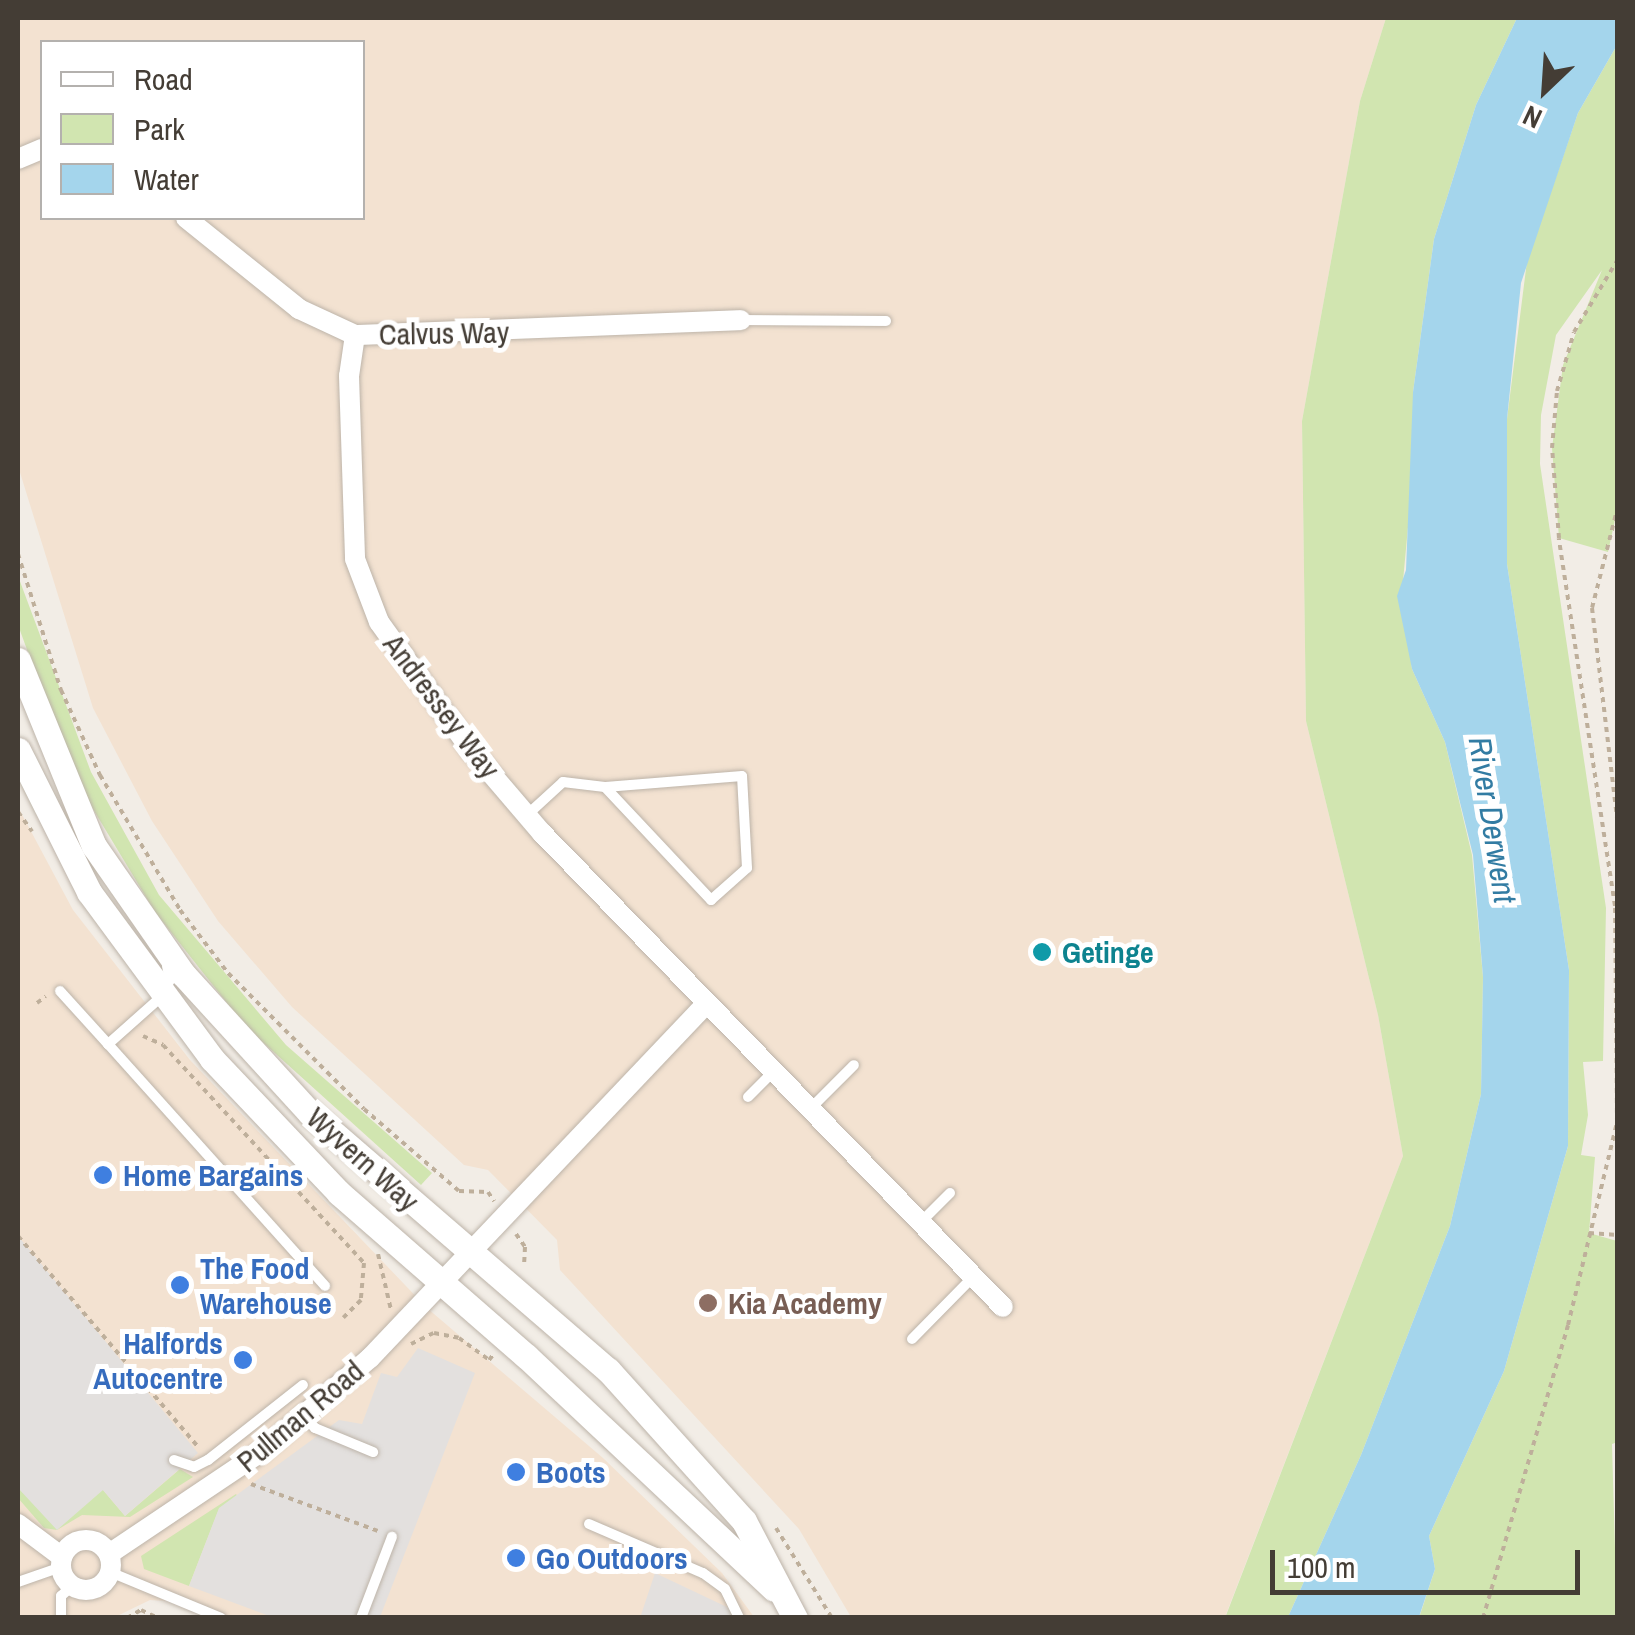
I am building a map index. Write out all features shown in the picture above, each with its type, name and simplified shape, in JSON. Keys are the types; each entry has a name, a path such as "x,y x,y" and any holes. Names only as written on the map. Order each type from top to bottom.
{"street":[{"name":"Calvus Way","path":"188,220 299,309 355,335 741,320"},
{"name":"Andressey Way","path":"355,335 349,376 360,585 471,750 527,815 1003,1307"},
{"name":"Wyvern Way","path":"18,660 44,736 94,846 164,946 247,1050 468,1252 608,1370 744,1520 790,1608"},
{"path":"18,748 44,736"},
{"name":"Wyvern Way","path":"18,748 88,892 161,997 265,1118 790,1608"},
{"path":"468,1252 707,1003"},
{"name":"Pullman Road","path":"72,1586 95,1589 109,1563 304,1417 468,1252"},
{"path":"18,1524 61,1562 72,1586"},
{"path":"61,1562 84,1540 109,1563"}],"lane":[{"path":"741,320 886,322"},
{"path":"527,815 563,782 605,787 742,776 748,868 711,900 605,787"},
{"path":"108,1044 161,997 170,980 164,946"},
{"path":"60,992 325,1286"},
{"path":"810,1109 854,1065"},
{"path":"748,1097 774,1071"},
{"path":"921,1222 950,1193"},
{"path":"912,1338 974,1276"},
{"path":"174,1460 194,1468 208,1460 303,1385"},
{"path":"304,1417 314,1428 373,1452"},
{"path":"589,1524 703,1573 725,1589 739,1618"},
{"path":"360,1618 392,1537"},
{"path":"18,1582 61,1562"},
{"path":"109,1563 221,1618"},
{"path":"61,1618 62,1596 72,1586"}],"path":[{"path":"1483,1618 1589,1233 1617,1116 1615,906 1559,538 1552,435 1574,332 1618,258"},
{"path":"1618,506 1592,608 1618,826"},
{"path":"18,554 62,690 98,772 180,910 228,972 364,1109 460,1191 488,1192 525,1247 524,1268 537,1280"},
{"path":"18,812 29,832"},
{"path":"37,1004 52,991 75,1008"},
{"path":"132,1023 163,1046 364,1264 361,1300 343,1318"},
{"path":"1589,1233 1618,1236"},
{"path":"18,1236 208,1460"},
{"path":"235,1470 251,1484 392,1537"},
{"path":"772,1523 832,1618"},
{"path":"126,1618 141,1610 158,1618"}],"shaded area":[{"path":"18,18 1386,18 1360,101 1302,421 1306,721 1378,1015 1403,1156 1225,1617 851,1617 799,1529 560,1270 557,1240 488,1170 464,1165 292,1007 218,921 152,821 93,708 18,466"},
{"path":"18,807 73,910 190,1060 427,1308 603,1458 722,1573 754,1617 222,1618 183,1602 150,1600 115,1617 18,1617"},
{"path":"18,1236 198,1453 125,1516 103,1490 57,1530 18,1488"},
{"path":"418,1348 475,1373 380,1617 272,1617 189,1586 219,1508 339,1420 362,1424 381,1373 397,1377"},
{"path":"655,1573 748,1617 640,1618"}],"green space":[{"path":"1386,18 1517,18 1476,105 1434,239 1413,392 1414,462 1402,592 1412,669 1445,742 1472,855 1483,977 1481,1094 1450,1226 1361,1455 1288,1617 1225,1618 1403,1156 1378,1015 1306,721 1302,421 1360,101"},
{"path":"1617,45 1618,506 1608,552 1559,538 1552,448 1563,365 1602,270 1556,335 1541,415 1540,464 1606,908 1603,1061 1583,1062 1588,1115 1581,1155 1595,1157 1589,1233 1617,1241 1618,1442 1612,1444 1617,1617 1419,1618 1435,1569 1429,1536 1504,1371 1568,1146 1569,970 1507,564 1507,419 1527,261 1578,113"},
{"path":"18,576 91,772 159,895 286,1045 432,1173 421,1185 246,1027 155,912 87,799 56,729 18,625"},
{"path":"180,1469 193,1477 130,1517 82,1515 57,1530 44,1528 18,1498 18,1488 103,1490 125,1516"},
{"path":"236,1494 239,1499 219,1509 189,1586 144,1569 141,1556"}],"water":[{"name":"River Derwent","path":"1517,18 1618,18 1617,45 1578,113 1521,283 1507,419 1507,564 1569,970 1568,1146 1504,1371 1429,1536 1435,1569 1419,1617 1288,1617 1361,1455 1450,1226 1481,1094 1483,977 1473,855 1445,742 1412,669 1397,596 1406,570 1413,392 1434,239 1476,105"}],"place":[{"name":"Getinge","path":"1042,952"},
{"name":"Home Bargains","path":"103,1175"},
{"name":"The Food Warehouse","path":"180,1285"},
{"name":"Kia Academy","path":"708,1303"},
{"name":"Halfords Autocentre","path":"243,1360"},
{"name":"Boots","path":"516,1472"},
{"name":"Go Outdoors","path":"516,1558"}]}
